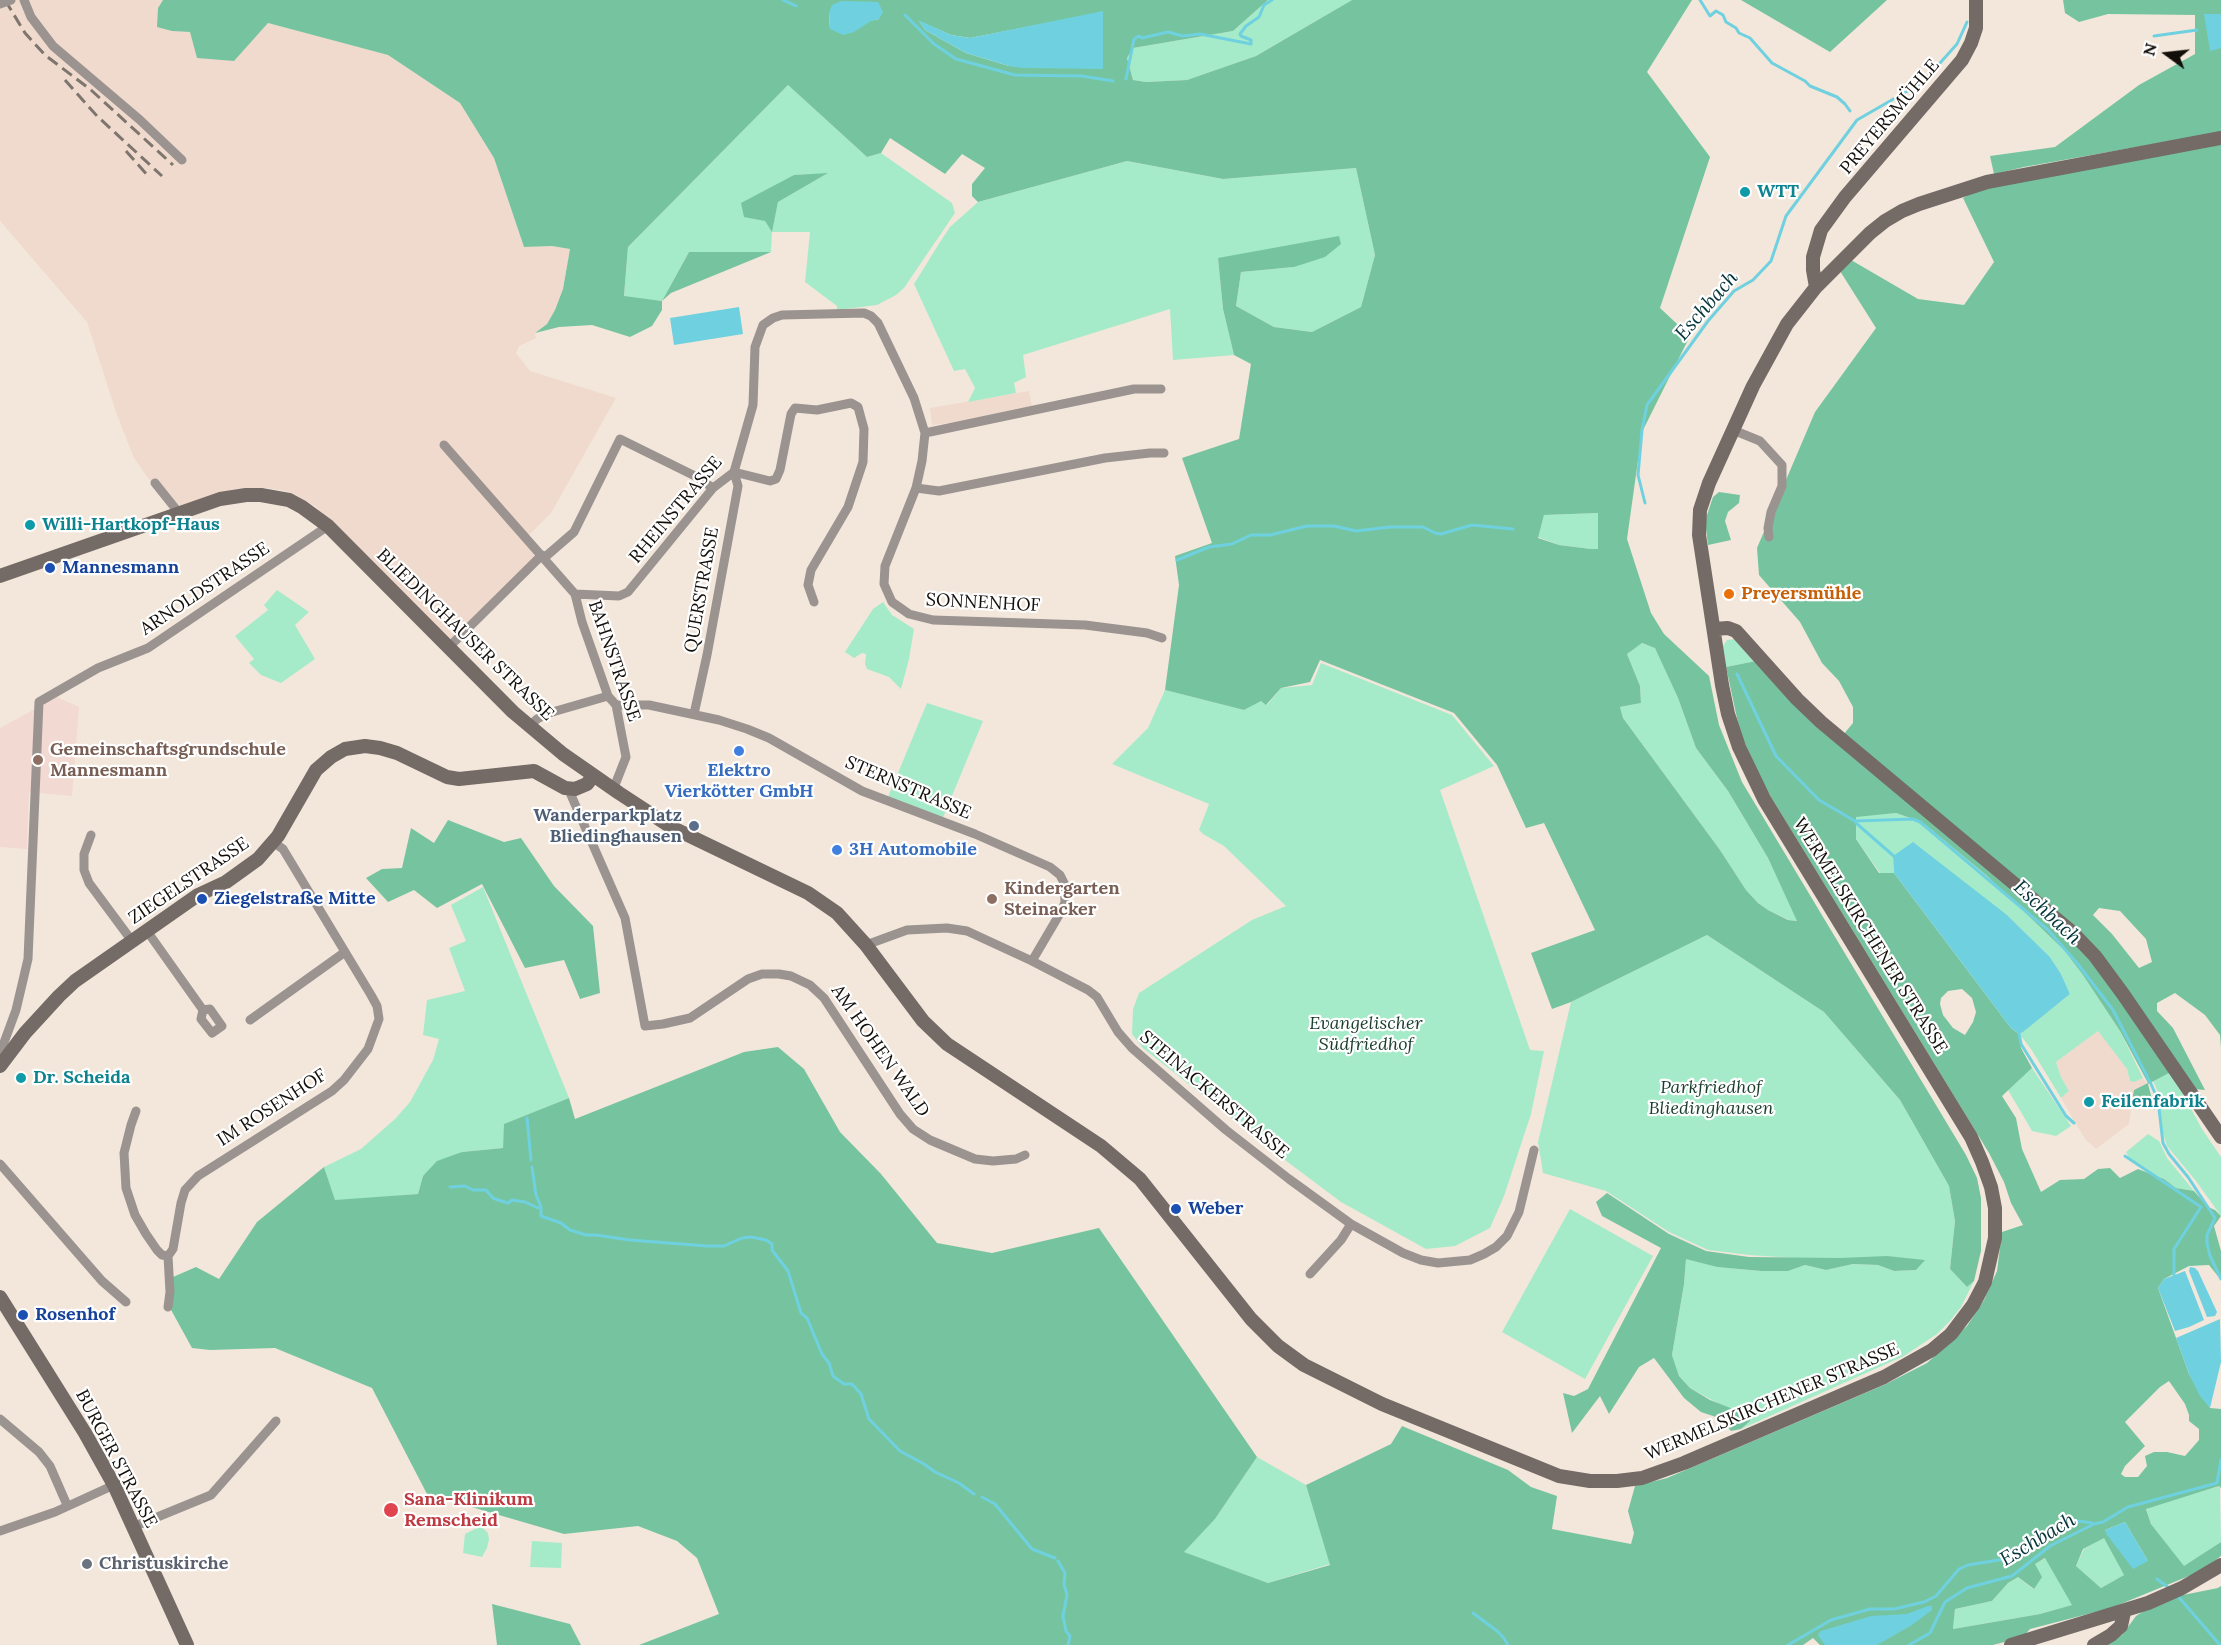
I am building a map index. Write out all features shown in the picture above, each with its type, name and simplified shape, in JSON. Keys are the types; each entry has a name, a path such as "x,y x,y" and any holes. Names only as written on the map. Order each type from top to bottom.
{"main road":[{"name":"PREYERSMÜHLE","path":"1816,287 1813,261 1821,230 1834,211 1962,60 1976,28 1976,0"},
{"path":"2221,138 2008,177 1965,188 1902,211 1870,233 1816,287 1787,324 1775,344 1733,430 1705,495 1699,522 1714,629 1728,628 1736,631 1797,699 1821,722 2072,932 2095,956 2123,994 2221,1137"},
{"name":"BLIEDINGHAUSER STRASSE","path":"0,576 220,500 246,495 261,495 289,501 302,507 328,526 530,726 593,776 671,827 824,903 837,913 866,945"},
{"name":"WERMELSKIRCHENER STRASSE","path":"866,945 923,1021 946,1044 1101,1146 1140,1179 1251,1319 1278,1346 1304,1365 1382,1404 1559,1476 1590,1481 1617,1481 1642,1478 1665,1471 1884,1377 1932,1350 1951,1334 1973,1305 1985,1282 1995,1238 1995,1208 1991,1187 1971,1137 1753,779 1736,740 1728,714 1714,629"},
{"name":"ZIEGELSTRASSE","path":"0,1066 25,1033 75,981 198,895 236,876 258,859 273,842 316,770 331,757 354,747 365,746 387,750 455,779 476,779 534,771 571,789"},
{"path":"571,789 587,784 593,776"},
{"name":"BURGER STRASSE","path":"0,1297 86,1433 114,1485 187,1645"},
{"path":"2011,1645 2124,1612 2176,1592 2221,1565"},
{"path":"2094,1645 2119,1629 2124,1621 2124,1612"}],"street":[{"path":"0,4 11,0"},
{"path":"24,0 31,17 53,46 132,113 182,160"},
{"name":"RHEINSTRASSE","path":"575,594 619,596 628,592 713,488 734,472 753,405 755,346 763,325 782,315 864,313 871,316"},
{"name":"SONNENHOF","path":"871,316 878,323 908,386 925,433 916,488 883,572 889,598 904,612 933,620 1085,625 1131,630 1162,638"},
{"path":"925,433 1134,389 1161,388"},
{"path":"734,472 770,481 776,479 780,470 791,414 795,408 817,410 850,403 858,407 864,429 862,462 848,507 811,570 808,585 814,603"},
{"path":"1733,430 1760,441 1782,465 1782,486 1771,512 1769,537"},
{"path":"449,648 543,557 574,532 620,439 695,476 713,488"},
{"name":"BAHNSTRASSE","path":"444,445 575,594 582,622 608,696 616,705 626,757 613,789"},
{"path":"916,488 939,490 1105,458 1164,453"},
{"name":"QUERSTRASSE","path":"694,714 702,684 738,486 734,472"},
{"path":"155,483 179,513"},
{"name":"ARNOLDSTRASSE","path":"0,1066 2,1048 16,1010 28,959 39,702 98,669 148,648 328,526"},
{"path":"530,726 537,719 549,713 608,696"},
{"name":"STERNSTRASSE","path":"616,705 649,705 734,724 769,738 862,791 975,834 1050,867 1064,883 1065,902 1032,961"},
{"name":"AM HOHEN WALD","path":"571,789 571,795 625,918 645,1026 690,1018 748,979 762,975 791,976 810,985 824,998 894,1105 913,1128 930,1140 975,1159 993,1161 1016,1159 1025,1155"},
{"name":"ZIEGELSTRASSE","path":"91,835 84,855 84,870 89,883 132,941"},
{"name":"IM ROSENHOF","path":"168,1307 170,1292 168,1256 173,1249 183,1194 192,1182 332,1091 356,1066 368,1049 379,1012 371,994 283,849 273,842"},
{"name":"STEINACKERSTRASSE","path":"866,945 907,930 947,928 967,931 1032,961 1097,997 1118,1032 1132,1048 1226,1130 1351,1224 1403,1253 1421,1260 1438,1263 1456,1262 1484,1254 1507,1236 1519,1212 1534,1150"},
{"path":"147,931 203,1010"},
{"path":"250,1020 345,952"},
{"path":"136,1111 130,1125 124,1153 126,1188 135,1215 146,1234 157,1250 162,1255 168,1256"},
{"path":"0,1164 102,1281 126,1302"},
{"path":"1310,1274 1341,1240 1351,1224"},
{"path":"0,1419 39,1452 50,1466 68,1505"},
{"path":"133,1527 211,1495 276,1421"},
{"path":"0,1531 114,1485"}],"shaded area":[{"path":"0,0 163,0 158,8 172,31 190,32 234,60 267,23 388,55 460,103 494,158 524,247 552,246 570,249 563,289 555,310 547,324 535,333 536,338 519,346 516,353 530,371 616,398 551,513 526,538 540,554 451,639 315,506 286,491 267,488 234,489 170,509 134,458 117,415 87,322 0,221"},
{"path":"1029,391 1032,406 958,422 932,425 930,408"},
{"name":"Gemeinschaftsgrundschule Mannesmann","path":"57,697 79,707 72,796 29,792 27,849 0,847 0,728"},
{"path":"2099,1030 2127,1069 2130,1081 2143,1078 2148,1084 2134,1090 2129,1124 2096,1149 2085,1139 2061,1098 2069,1091 2056,1062"}],"green space":[{"path":"163,0 1268,0 1233,31 1133,48 1127,58 1133,80 1146,82 1187,80 1256,56 1352,0 1692,0 1647,72 1710,157 1660,308 1690,336 1642,432 1627,539 1651,613 1664,634 1709,676 1719,725 1742,782 1966,1155 1977,1178 1981,1198 1981,1251 1974,1281 1967,1287 1950,1269 1955,1221 1949,1186 1900,1100 1824,1012 1707,935 1571,1002 1552,1009 1531,953 1595,930 1544,823 1526,828 1497,765 1454,713 1320,660 1310,682 1281,688 1266,705 1261,701 1244,710 1165,690 1179,585 1175,556 1212,543 1182,458 1239,439 1251,364 1234,355 1223,309 1218,258 1339,236 1341,244 1325,257 1294,267 1241,272 1236,306 1274,327 1312,332 1361,307 1375,255 1356,168 1223,179 1127,161 978,202 972,196 972,184 985,168 962,154 945,174 890,138 881,153 867,157 788,85 628,247 624,296 662,301 662,310 652,326 630,337 592,325 559,327 535,333 547,324 555,310 563,289 570,249 552,246 524,247 494,158 460,103 388,55 268,23 234,61 197,58 190,32 157,27 158,8","holes":["1103,12 1103,68 1009,66 966,53 925,30 919,21 951,35 970,38","829,13 879,19 830,29","1598,513 1598,549 1559,545 1538,538 1544,515","1642,643 1655,648 1678,698 1696,748 1728,791 1768,858 1797,921 1788,920 1768,910 1746,890 1720,850 1623,718 1620,707 1641,703 1640,686 1627,654"]},
{"path":"1268,0 1352,0 1256,56 1187,80 1146,82 1133,80 1127,58 1133,48 1233,31"},
{"path":"1741,0 1887,0 1830,52"},
{"path":"2063,0 2221,0 2221,132 1994,174 1990,156 2055,147 2139,85 2195,54 2195,15 2108,14 2079,22 2065,13"},
{"path":"788,85 867,157 881,153 952,203 955,213 904,288 896,295 877,305 837,310 837,306 805,282 810,232 772,232 771,252 689,252 662,301 624,297 628,247","holes":["826,174 778,202 772,231 765,221 794,175"]},
{"path":"2221,143 2221,1049 2220,1035 2205,1015 2175,993 2157,1003 2157,1011 2173,1028 2205,1090 2193,1089 2104,962 1843,735 1853,723 1853,707 1839,681 1822,663 1800,622 1759,575 1757,548 1815,412 1876,328 1840,271 1851,260 1918,299 1964,305 1994,262 1963,198 1983,186","holes":["2099,908 2120,911 2146,939 2152,962 2139,968 2112,934 2093,915"]},
{"path":"1127,161 1223,179 1356,168 1375,255 1361,307 1312,332 1274,327 1236,306 1241,272 1294,267 1218,258 1223,309 1234,355 1173,360 1170,309 1023,355 1026,377 1014,383 1016,393 968,402 975,388 965,369 954,371 914,284 940,242 950,227 978,202"},
{"path":"828,173 778,202 772,232 765,221 744,217 741,203 794,175"},
{"path":"689,252 771,252 671,293 662,301"},
{"path":"1719,492 1740,495 1739,503 1728,512 1725,521 1731,540 1708,545 1705,521 1713,497"},
{"path":"1598,513 1599,549 1559,545 1538,537 1544,515"},
{"path":"277,590 309,612 295,625 315,659 281,683 261,675 249,663 254,659 235,636 268,610 264,605"},
{"path":"883,602 892,615 914,629 901,689 889,677 867,669 866,654 862,653 854,658 845,652 873,609"},
{"path":"1734,639 1756,661 1726,667 1723,646 1727,640"},
{"path":"1641,643 1655,647 1678,698 1696,748 1728,791 1768,858 1798,921 1789,920 1768,910 1746,890 1720,850 1623,718 1620,707 1641,703 1640,686 1627,654"},
{"path":"1756,661 2089,955 2171,1072 2148,1084 2155,1110 2132,1101 2134,1090 2148,1083 2120,1031 2064,950 1986,875 1922,822 1896,813 1856,817 1856,839 1879,873 1894,873 2011,1028 2019,1034 2021,1048 2032,1068 2002,1096 2016,1118 2022,1149 2041,1192 2060,1180 2084,1179 2098,1169 2110,1168 2120,1178 2138,1169 2164,1179 2176,1188 2194,1191 2208,1207 2221,1216 2214,1226 2221,1251 2221,1280 2209,1265 2189,1266 2164,1279 2158,1288 2189,1374 2210,1408 2221,1409 2221,1488 2219,1486 2146,1509 2151,1524 2184,1566 2221,1542 2221,1556 2201,1571 2111,1608 2030,1629 2023,1637 1993,1645 1820,1645 1813,1638 1803,1645 639,1645 719,1614 697,1558 677,1541 638,1526 564,1534 427,1494 372,1388 275,1348 210,1350 192,1348 170,1308 173,1277 196,1267 219,1279 257,1222 324,1167 335,1200 418,1194 423,1176 437,1161 462,1152 503,1148 504,1124 569,1098 575,1119 744,1052 778,1047 804,1069 840,1132 881,1174 937,1243 992,1253 1099,1228 1257,1457 1215,1519 1184,1552 1268,1583 1330,1565 1306,1485 1391,1444 1402,1426 1508,1470 1531,1487 1557,1496 1552,1529 1631,1544 1634,1533 1628,1511 1635,1486 1667,1478 1886,1384 1927,1363 1967,1326 1984,1300 1997,1271 2002,1232 2023,1225 1989,1153 1763,784 1740,732 1726,667","holes":["1962,989 1972,998 1976,1012 1965,1035 1953,1028 1943,1015 1941,998 1948,991","2169,1381 2185,1404 2189,1421 2199,1429 2199,1440 2185,1456 2167,1452 2154,1452 2145,1456 2147,1466 2138,1477 2125,1477 2121,1474 2125,1466 2145,1446 2125,1422","2125,1522 2148,1561 2105,1530","2104,1538 2124,1575 2101,1588 2076,1566 2083,1549","2045,1558 2072,1605 2040,1614 1953,1629 1955,1609 1992,1601 2008,1583 2018,1577 2034,1589 2042,1577 2035,1564"]},
{"name":"Evangelischer Südfriedhof","path":"1321,663 1452,715 1494,766 1440,790 1530,1050 1544,1051 1531,1114 1504,1196 1490,1228 1455,1246 1426,1249 1341,1202 1143,1048 1132,1034 1133,1009 1139,993 1252,920 1286,906 1224,846 1199,830 1209,804 1112,764 1148,728 1165,690 1244,710 1261,700 1267,705 1281,688 1312,685"},
{"path":"927,703 983,721 942,820 888,797"},
{"path":"1896,813 1922,822 1986,875 2064,950 2120,1031 2143,1078 2134,1082 2130,1081 2127,1069 2098,1031 2056,1062 2069,1091 2061,1098 2021,1033 2070,994 2061,974 2050,957 2007,915 1893,856 1894,873 1880,873 1856,839 1856,816"},
{"path":"448,820 504,842 521,838 554,886 593,926 600,993 580,999 564,960 525,968 482,884 437,908 414,890 388,902 366,878 382,869 402,868 411,828 434,843"},
{"path":"483,887 569,1098 505,1124 503,1148 462,1152 423,1176 418,1194 335,1201 324,1167 361,1149 395,1119 410,1102 433,1060 439,1039 423,1035 427,1000 465,991 449,948 466,941 451,905"},
{"name":"Parkfriedhof Bliedinghausen","path":"1707,935 1824,1012 1900,1100 1949,1186 1955,1221 1950,1269 1967,1287 1974,1281 1961,1307 1950,1321 1937,1334 1904,1356 1741,1429 1750,1421 1690,1388 1679,1376 1672,1355 1686,1258 1717,1267 1761,1271 1788,1271 1805,1265 1826,1270 1853,1264 1878,1265 1894,1271 1916,1270 1919,1266 1749,1255 1708,1250 1669,1232 1606,1191 1543,1173 1538,1142 1571,1002"},
{"path":"2032,1068 2071,1126 2056,1136 2032,1131 2008,1090"},
{"path":"2171,1072 2202,1129 2221,1157 2221,1216 2167,1146 2163,1133 2158,1092 2153,1081"},
{"path":"2148,1134 2159,1141 2167,1158 2194,1191 2176,1188 2130,1159 2126,1152"},
{"path":"1607,1193 1669,1234 1706,1251 1749,1257 1887,1256 1925,1260 1916,1270 1894,1271 1878,1265 1853,1264 1826,1270 1805,1265 1788,1271 1761,1271 1717,1267 1686,1259 1672,1355 1679,1376 1690,1388 1710,1400 1751,1416 1750,1421 1741,1429 1731,1431 1719,1418 1701,1412 1684,1398 1654,1358 1639,1367 1609,1414 1600,1396 1572,1433 1563,1393 1574,1396 1588,1389 1661,1248 1602,1216 1596,1202"},
{"path":"1570,1209 1653,1256 1585,1379 1502,1332"},
{"path":"1257,1457 1306,1485 1330,1564 1268,1583 1183,1552 1215,1519"},
{"path":"2220,1486 2221,1542 2184,1567 2151,1524 2146,1508"},
{"path":"481,1526 488,1533 489,1539 482,1557 463,1553 465,1534"},
{"path":"2104,1537 2124,1575 2101,1588 2076,1566 2084,1549"},
{"path":"532,1541 562,1543 561,1568 530,1567"},
{"path":"2046,1558 2073,1605 2040,1614 1953,1629 1955,1609 1992,1601 2008,1583 2018,1577 2033,1589 2035,1564"},
{"path":"2221,1586 2221,1645 2105,1645 2122,1635 2136,1616 2147,1609 2183,1595"},
{"path":"492,1604 570,1624 581,1645 497,1645"}],"water":[{"path":"841,1 878,2 883,12 879,19 843,35 830,29 829,13 832,5"},
{"path":"1103,11 1103,69 1009,66 966,53 925,30 918,20 951,35 970,38"},
{"path":"2204,14 2221,14 2221,48 2210,51"},
{"path":"739,307 743,334 674,345 670,318"},
{"path":"1913,842 2007,915 2050,957 2061,974 2070,994 2023,1032 2019,1034 2011,1028 1894,873 1893,856"},
{"path":"2190,1267 2198,1271 2217,1312 2215,1316 2207,1317 2189,1271"},
{"path":"2185,1271 2204,1320 2175,1331 2158,1288 2164,1279"},
{"path":"2220,1319 2221,1362 2210,1408 2200,1396 2189,1374 2176,1338"},
{"path":"2125,1522 2148,1561 2133,1569 2105,1530"},
{"path":"1932,1606 1932,1610 1912,1625 1877,1645 1825,1645 1818,1634 1821,1631 1871,1616 1907,1614"}],"waterway":[{"path":"783,0 796,6"},
{"path":"1126,79 1134,39 1139,36 1142,38 1168,32 1183,36 1200,34 1251,44 1251,40 1240,34 1246,26 1259,17 1264,5 1272,0"},
{"path":"1700,0 1710,16 1716,11 1723,15 1726,22 1736,28 1739,33 1750,38 1772,63 1810,86 1837,97 1850,111"},
{"path":"905,15 934,44 956,59 1015,75 1082,76 1113,81"},
{"name":"Eschbach","path":"1645,503 1638,475 1647,405 1708,321 1734,291 1753,280 1771,261 1786,216 1857,120 1923,82 1957,44 1967,22"},
{"path":"2154,36 2197,30"},
{"path":"1177,560 1209,547 1232,544 1251,535 1270,535 1307,526 1334,526 1356,531 1390,527 1423,527 1441,534 1472,525 1513,529"},
{"name":"Eschbach","path":"1737,674 1776,756 1819,800 1855,821 1913,819 1920,822 2048,930 2077,963 2113,1010 2151,1084 2158,1100 2163,1143 2215,1218 2207,1235 2207,1243 2210,1256 2221,1279"},
{"path":"1856,823 1896,858"},
{"path":"2019,1033 2021,1044 2066,1116 2074,1123"},
{"path":"527,1118 531,1160"},
{"path":"2125,1156 2201,1207 2174,1249 2174,1275"},
{"path":"532,1167 541,1216 561,1223 570,1230 586,1235 707,1246 724,1246 742,1238 751,1237 766,1240 772,1244 772,1250 788,1271 801,1313 807,1318 833,1376 844,1384 852,1384 861,1394 869,1419 900,1451 959,1483 974,1494"},
{"path":"450,1187 465,1186 473,1190 486,1190 493,1198 501,1201 508,1203 512,1200 540,1207"},
{"name":"Eschbach","path":"1909,1645 1930,1633 1945,1602 1967,1588 2012,1576 2050,1546 2094,1524 2103,1522 2128,1507 2217,1483 2221,1460"},
{"path":"982,1497 995,1504 1032,1549 1055,1558"},
{"path":"1788,1645 1831,1620 1870,1609 1894,1609 1924,1602 1936,1596 1959,1569 1968,1565 2005,1559 2039,1544 2079,1521 2092,1523"},
{"path":"1058,1561 1065,1573 1064,1584 1067,1595 1063,1616 1066,1631 1070,1636 1068,1645"},
{"path":"2157,1579 2169,1588"},
{"path":"2176,1594 2220,1645"},
{"path":"1473,1613 1497,1631 1508,1645"}],"railway":[{"path":"5,0 25,33 45,55 91,90 173,165"},
{"path":"65,80 97,116 162,176"},
{"path":"126,151 150,178"}],"place":[{"name":"WTT","path":"1745,192"},
{"name":"Willi-Hartkopf-Haus","path":"30,525"},
{"name":"Mannesmann","path":"50,568"},
{"name":"Preyersmühle","path":"1729,594"},
{"name":"Elektro Vierkötter GmbH","path":"739,751"},
{"name":"Gemeinschaftsgrundschule Mannesmann","path":"38,760"},
{"name":"Wanderparkplatz Bliedinghausen","path":"694,826"},
{"name":"3H Automobile","path":"837,850"},
{"name":"Ziegelstraße Mitte","path":"202,899"},
{"name":"Kindergarten Steinacker","path":"992,899"},
{"name":"Dr. Scheida","path":"21,1078"},
{"name":"Feilenfabrik","path":"2089,1102"},
{"name":"Weber","path":"1176,1209"},
{"name":"Rosenhof","path":"23,1315"},
{"name":"Sana-Klinikum Remscheid","path":"391,1510"},
{"name":"Christuskirche","path":"87,1564"}]}
